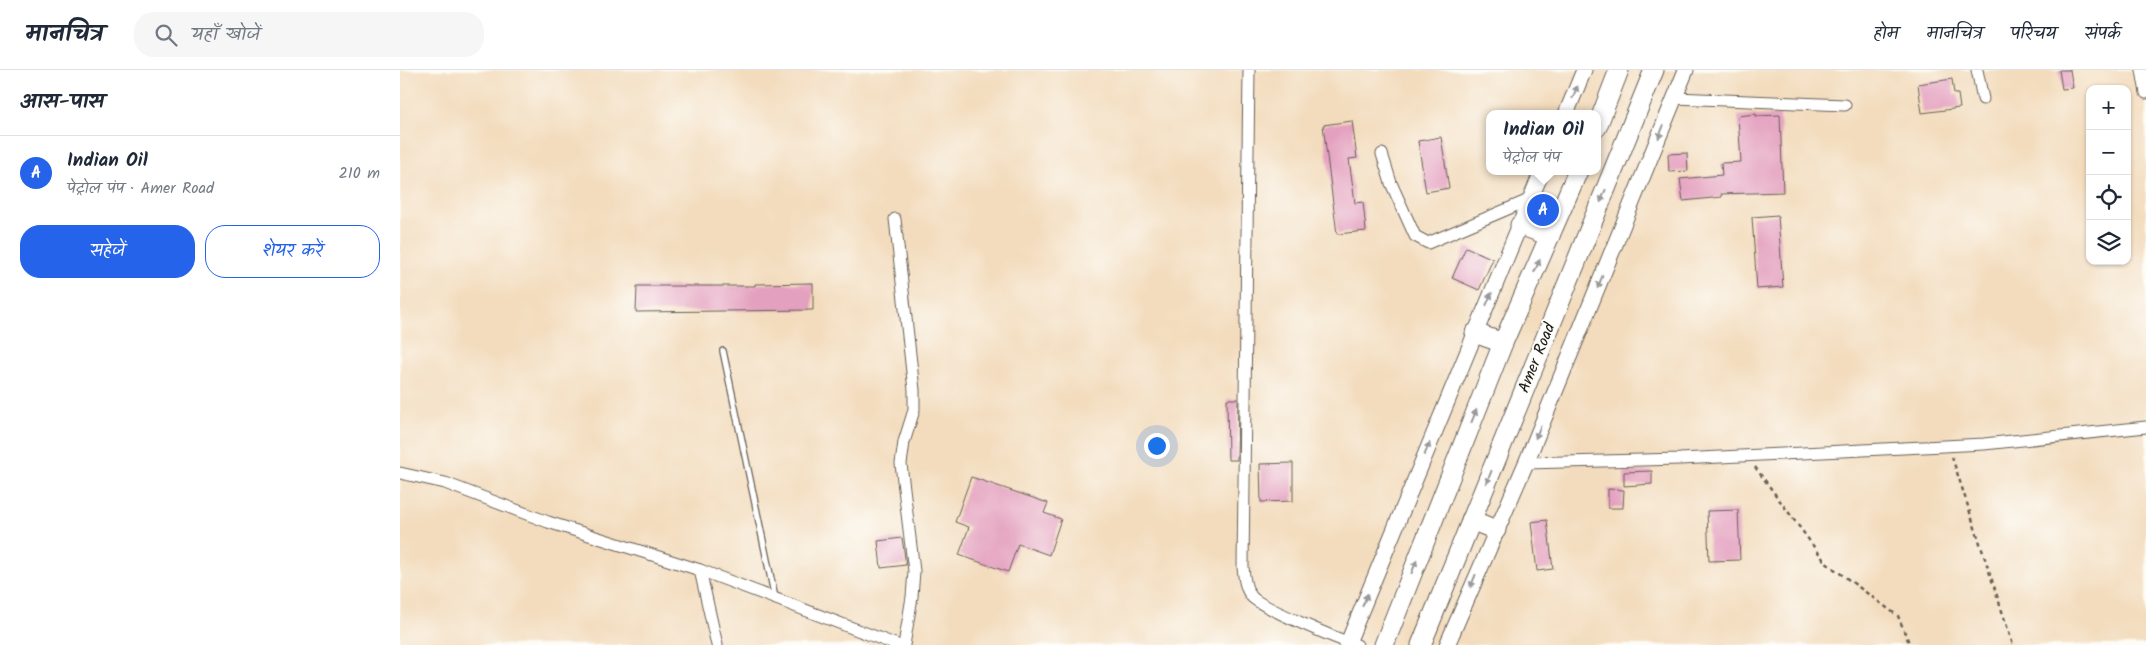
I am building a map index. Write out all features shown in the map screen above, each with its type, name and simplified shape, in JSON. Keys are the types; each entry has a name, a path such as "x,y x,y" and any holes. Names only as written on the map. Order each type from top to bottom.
{"highway":[{"path":"1601,117 1619,70"},
{"name":"Amer Road","path":"1421,645 1654,70"},
{"path":"1384,645 1503,343 1576,175"},
{"path":"1520,225 1550,236"},
{"path":"1475,333 1503,343"},
{"path":"1472,520 1496,530"}],"street":[{"path":"1249,70 1243,567 1245,584 1252,596 1267,606 1351,644 1540,175"},
{"path":"1568,110 1584,70"},
{"path":"1447,645 1526,463 1686,70"},
{"path":"1977,70 1983,99"},
{"path":"2142,70 2146,93"},
{"path":"1675,98 1845,105"},
{"path":"1382,154 1404,214 1414,236 1421,241 1428,243 1438,240 1531,199"},
{"path":"896,219 914,390 914,410 904,442 901,464 914,571 904,645"},
{"path":"1526,463 1746,456 1984,444 2146,427"},
{"path":"400,474 445,484 548,522 700,570 897,645"},
{"path":"700,570 717,645"}],"lane":[{"path":"723,351 774,598"}],"path":[{"path":"1948,446 2013,645"},
{"path":"1746,456 1826,563 1898,616 1910,645"}],"building":[{"path":"2059,70 2070,70 2073,88 2062,89"},
{"path":"1952,79 1954,94 1958,94 1960,108 1922,113 1918,84"},
{"path":"1756,114 1756,116 1780,115 1783,192 1721,194 1722,197 1683,201 1680,179 1722,175 1721,163 1741,162 1738,116"},
{"path":"1352,121 1357,158 1349,159 1355,203 1363,202 1366,231 1337,234 1323,125"},
{"path":"1441,137 1449,188 1426,192 1418,141"},
{"path":"1687,153 1688,171 1669,172 1668,154"},
{"path":"1778,215 1783,287 1757,289 1752,217"},
{"path":"1466,247 1493,259 1479,290 1452,278"},
{"path":"813,283 813,310 636,312 637,286 755,286 755,284"},
{"path":"1227,399 1238,399 1237,460 1228,460"},
{"path":"1293,463 1293,501 1261,502 1260,464"},
{"path":"1652,471 1652,484 1624,486 1624,472"},
{"path":"971,477 1048,503 1044,513 1061,519 1049,555 1018,544 1008,572 959,555 969,527 955,522"},
{"path":"1608,489 1624,490 1623,508 1608,508"},
{"path":"1738,510 1740,560 1709,561 1707,511"},
{"path":"1547,520 1553,569 1537,571 1531,522"},
{"path":"902,538 906,565 881,568 878,541"}],"place":[{"name":"Indian Oil","path":"1543,210"}]}
